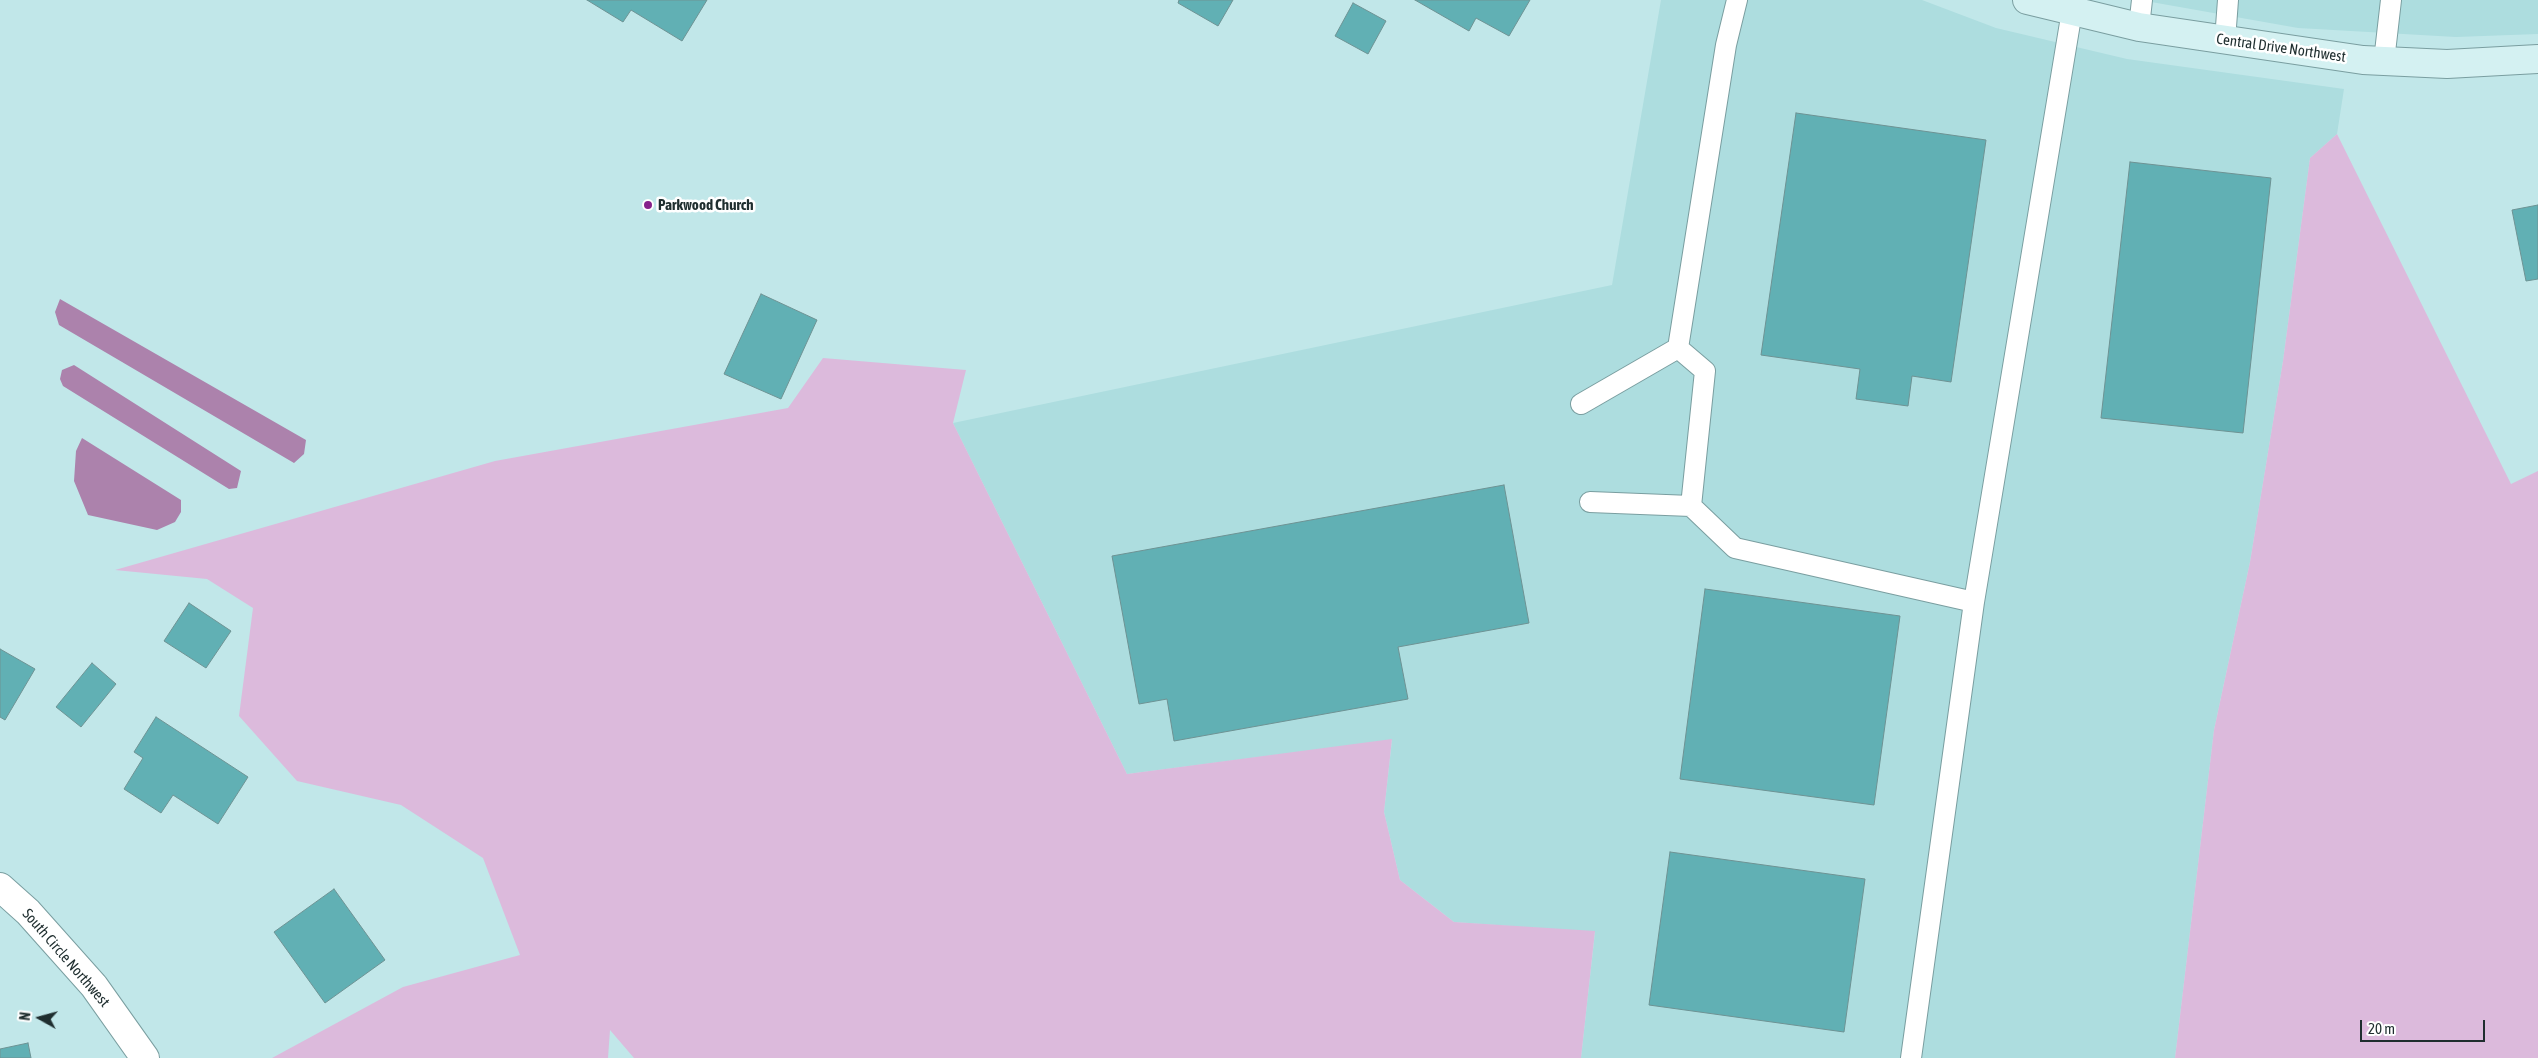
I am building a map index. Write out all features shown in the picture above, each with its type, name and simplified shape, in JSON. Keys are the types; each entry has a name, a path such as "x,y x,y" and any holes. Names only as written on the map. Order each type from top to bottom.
{"street":[{"name":"Central Drive Northwest","path":"2027,0 2139,27 2363,60 2448,64 2538,59"},
{"name":"South Circle Northwest","path":"0,887 28,912 94,986 145,1058"}],"lane":[{"path":"1678,348 1726,45 1736,0"},
{"path":"2139,27 2142,0"},
{"path":"2225,40 2228,0"},
{"path":"2384,61 2391,0"},
{"path":"1912,1058 1974,602 2072,11"},
{"path":"1581,404 1678,348"},
{"path":"1678,348 1705,371 1691,506"},
{"path":"1590,502 1691,506 1735,548 1974,602"}],"shaded area":[{"path":"1661,0 1922,0 1996,28 2127,59 2344,89 2337,134 2310,158 2283,361 2250,562 2214,730 2175,1058 1581,1058 1595,932 1454,922 1400,880 1384,812 1392,740 1127,774 953,423 1612,285"},
{"path":"2140,0 2538,0 2538,34 2456,37 2298,28"},
{"path":"2337,134 2511,484 2538,471 2538,1058 2175,1058 2214,730 2250,562 2283,361 2310,158"},
{"path":"60,299 306,440 304,454 294,463 59,325 55,312"},
{"path":"823,358 966,370 953,423 1127,774 1392,739 1384,812 1400,880 1454,922 1595,931 1581,1058 634,1058 610,1030 608,1058 272,1058 403,987 520,955 483,858 401,805 297,781 239,716 253,608 207,579 115,570 495,461 788,408"},
{"path":"74,365 241,471 237,488 229,489 63,386 60,379 62,370"},
{"path":"82,438 181,500 181,512 175,522 157,530 88,515 74,481 76,451"}],"building":[{"path":"587,0 707,0 682,41 631,10 623,22"},
{"path":"1179,0 1233,0 1218,26 1178,3"},
{"path":"1415,0 1530,0 1509,36 1476,18 1469,31"},
{"path":"1353,3 1386,21 1368,54 1335,36"},
{"path":"1796,113 1986,140 1951,382 1912,376 1908,406 1856,399 1860,369 1761,355"},
{"path":"2130,162 2271,178 2243,433 2101,418"},
{"path":"2538,205 2538,279 2526,281 2512,210"},
{"path":"761,294 817,320 781,399 724,374"},
{"path":"1504,485 1529,623 1398,647 1408,699 1174,741 1167,699 1139,704 1112,556"},
{"path":"1705,589 1900,616 1874,805 1680,779"},
{"path":"189,603 231,631 206,668 164,641"},
{"path":"0,649 35,669 5,720 0,717"},
{"path":"92,663 116,684 81,727 56,707"},
{"path":"156,717 248,777 218,824 173,795 161,813 124,789 143,758 134,752"},
{"path":"1670,852 1865,879 1844,1032 1649,1005"},
{"path":"334,889 385,960 325,1003 274,932"},
{"path":"28,1043 31,1058 0,1058 0,1049"}],"place":[{"name":"Parkwood Church","path":"648,205"}]}
